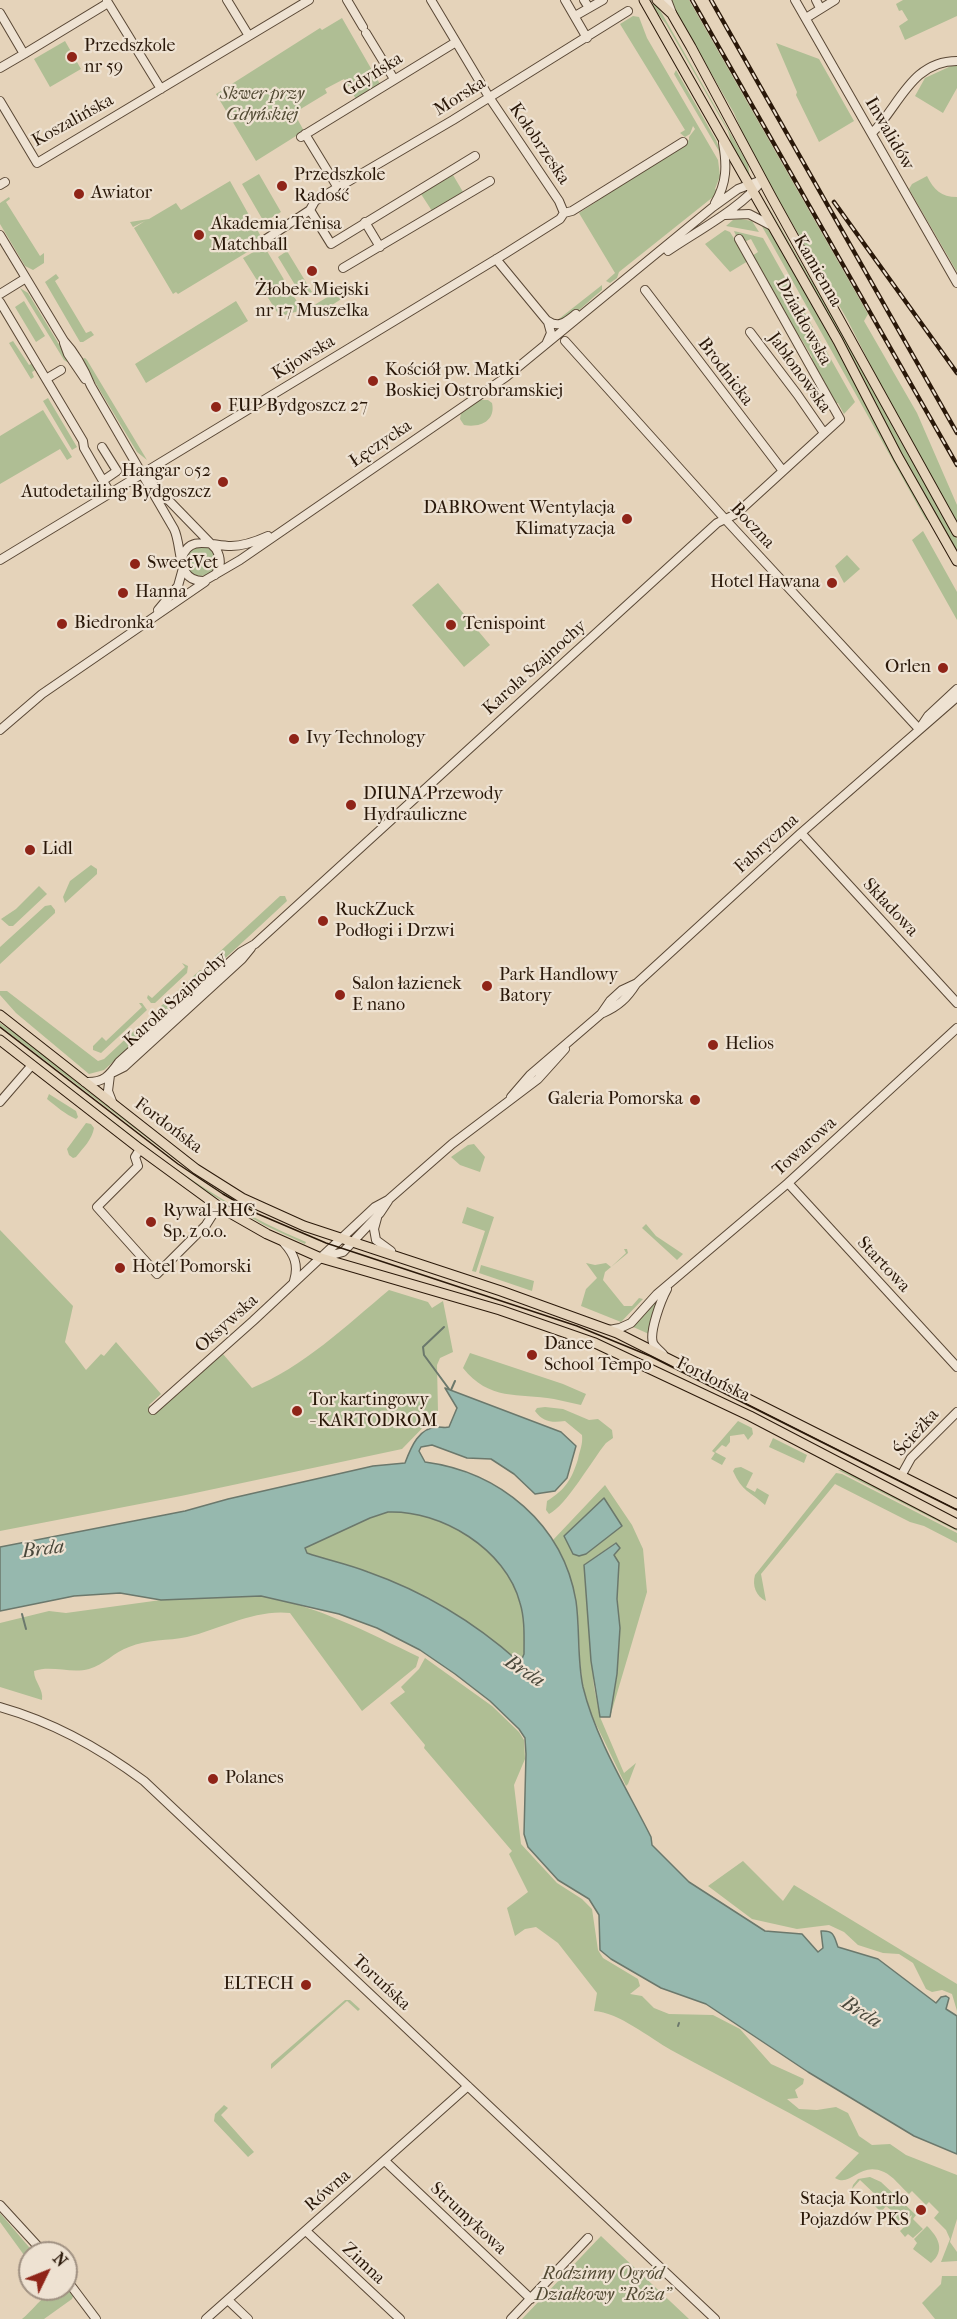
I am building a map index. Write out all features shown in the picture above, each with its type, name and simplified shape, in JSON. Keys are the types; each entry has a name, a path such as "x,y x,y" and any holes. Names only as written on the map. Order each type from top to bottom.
{"main road":[{"name":"Kamienna","path":"644,0 838,341 898,457 957,561"},
{"name":"Kamienna","path":"657,0 672,14 957,532"},
{"name":"Fordońska","path":"0,1015 83,1082 223,1187 282,1217 609,1330 663,1354 957,1504"},
{"name":"Fordońska","path":"0,1040 140,1149 218,1206 283,1242 339,1264 500,1310 595,1343 740,1411 957,1524"}],"street":[{"path":"227,0 249,36"},
{"name":"Koszalińska","path":"0,101 37,163 309,0"},
{"path":"347,0 394,80"},
{"name":"Kołobrzeska","path":"431,0 489,97 559,201 564,213"},
{"path":"565,0 587,38"},
{"path":"584,0 589,8"},
{"path":"575,16 603,0"},
{"path":"667,0 672,14"},
{"name":"Inwalidów","path":"795,0 957,283"},
{"path":"806,18 818,4 835,0"},
{"path":"0,68 107,2 161,89"},
{"name":"Morska","path":"266,239 310,210 315,201 587,38 628,11"},
{"path":"0,13 24,54"},
{"path":"0,34 9,28"},
{"name":"Gdyńska","path":"338,188 303,136 456,42"},
{"path":"872,133 886,119 912,80 935,67 957,61"},
{"path":"713,207 726,179 723,138"},
{"name":"Kijowska","path":"0,560 496,259 560,219 564,213 572,211 683,142"},
{"path":"310,210 331,244 475,156"},
{"name":"Łęczycka","path":"639,270 720,216 762,180"},
{"path":"343,268 490,181"},
{"name":"Łęczycka","path":"0,730 42,694 142,625 164,607 211,579 506,377 713,207 738,189 751,188"},
{"path":"720,216 737,213 749,214 773,226"},
{"path":"365,222 380,247"},
{"path":"0,235 64,341 68,354 91,386 178,535 183,568 191,579 199,581 211,579 220,567 219,554 143,473"},
{"name":"Działdowska","path":"739,239 840,419"},
{"path":"496,259 547,320 551,328 555,332 562,331"},
{"path":"0,294 26,279"},
{"path":"547,320 553,324 561,324 593,301 614,290"},
{"name":"Brodnicka","path":"645,290 783,471"},
{"path":"0,302 110,493"},
{"path":"544,346 550,336 551,328"},
{"name":"Jabłonowska","path":"750,332 824,433"},
{"name":"Boczna","path":"566,341 725,519 919,729"},
{"path":"46,379 60,370"},
{"name":"Karola Szajnochy","path":"83,1082 92,1083 127,1064 242,959 254,945 717,523 736,514 840,419"},
{"path":"102,447 117,471 104,480"},
{"name":"Łęczycka","path":"182,558 190,545 200,542 233,546 246,544 280,531"},
{"name":"Łęczycka","path":"164,607 178,586 183,568"},
{"name":"Fabryczna","path":"919,729 928,716 957,689"},
{"name":"Fabryczna","path":"321,1258 337,1237 388,1200 444,1151 490,1116 530,1075 601,1014 622,990 637,982 801,833 957,697"},
{"name":"Składowa","path":"801,833 957,1004"},
{"name":"Towarowa","path":"609,1330 620,1329 631,1323 657,1294 788,1183 957,1028"},
{"path":"0,1102 32,1065"},
{"path":"112,1073 108,1091 113,1105"},
{"name":"Fordońska","path":"140,1149 135,1156 138,1167 97,1207 157,1274 206,1225 218,1206"},
{"name":"Startowa","path":"788,1183 957,1367"},
{"name":"Fabryczna","path":"321,1258 341,1253 380,1213 388,1200"},
{"path":"380,1213 374,1226 376,1240 385,1248 414,1262"},
{"path":"283,1242 296,1262 296,1274 292,1285"},
{"name":"Oksywska","path":"153,1410 321,1258"},
{"name":"Towarowa","path":"663,1354 654,1346 652,1337 658,1309 669,1286"},
{"name":"Ścieżka","path":"901,1476 911,1458 957,1412"},
{"name":"Toruńska","path":"0,1707 50,1724 77,1737 110,1756 144,1781 715,2319"},
{"name":"Równa","path":"206,2319 468,2086"},
{"name":"Strumykowa","path":"385,2162 531,2299"},
{"path":"0,2205 33,2241"},
{"name":"Zimna","path":"306,2231 400,2319"},
{"path":"511,2319 588,2238"},
{"path":"78,2295 96,2319"},
{"path":"228,2300 248,2319"}],"green space":[{"path":"669,0 689,0 868,314 864,321 917,413 957,505 957,524 904,431 848,321 749,148 734,113"},
{"path":"903,0 957,0 957,16 905,40 899,26 908,20 896,4"},
{"path":"656,3 748,164 750,178 732,147 728,131 666,24 651,5"},
{"path":"633,16 639,17 647,38 718,160 720,176 715,189 718,191 713,197 619,272 617,278 610,283 606,281 615,273 579,213 685,143 695,129 693,126 690,134 685,137 680,133 685,130 620,24"},
{"name":"Skwer przy Gdyńskiej","path":"342,18 380,84 356,99 344,79 325,89 327,93 294,113 304,131 256,161 216,94 320,28 322,30"},
{"path":"65,41 81,69 50,87 34,59"},
{"path":"776,43 819,59 854,121 819,142 796,95 797,92"},
{"path":"951,66 957,66 957,88 943,113 915,96 925,78"},
{"path":"676,70 716,140 723,158 674,74"},
{"path":"259,174 281,212 264,222 242,184"},
{"path":"453,175 463,192 432,211 421,194"},
{"path":"927,176 939,192 957,197 957,272 909,189 912,184"},
{"name":"Akademia Tenisa Matchball","path":"230,181 264,242 178,294 176,292 173,294 134,228 145,221 133,227 130,222 149,219 176,203 181,210"},
{"path":"760,192 811,280 832,310 897,435 957,539 957,552 895,442"},
{"path":"9,197 10,199 6,202 40,256 44,253 44,263 33,270 25,266 0,224 0,203"},
{"path":"733,220 752,221 759,232 726,226"},
{"path":"759,221 771,229 929,520 926,520"},
{"path":"725,230 730,232 748,261 730,272 705,244"},
{"path":"734,231 763,238 855,402 844,414 838,403 835,404 811,361 812,357 796,334 752,256 758,252 751,239 744,242 737,238"},
{"path":"264,246 302,310 285,315 277,312 243,258"},
{"path":"287,251 312,292 303,298 278,257"},
{"path":"56,274 59,278 55,281 86,333 91,331 94,335 83,342 80,342 45,282"},
{"path":"349,284 354,291 313,317 306,310"},
{"path":"602,285 602,290 580,309 568,318 555,322"},
{"path":"20,288 28,293 69,361 64,360"},
{"path":"24,301 45,336 36,342 15,307"},
{"path":"236,301 248,321 146,383 135,364"},
{"path":"13,341 29,365 33,363 37,369 32,372 34,377 31,379 9,343"},
{"path":"85,358 147,460 137,452 81,359"},
{"path":"48,398 77,447 72,450 43,401"},
{"path":"479,400 488,400 492,403 493,409 489,419 481,424 464,425 460,419 461,413"},
{"path":"43,410 72,457 67,460 60,449 0,484 0,436"},
{"path":"923,531 957,592 957,620 912,540"},
{"path":"201,546 212,550 216,561 212,572 201,576 190,572 186,561 190,550"},
{"path":"847,555 860,569 844,583 835,566"},
{"name":"Tenispoint","path":"438,583 490,645 464,667 412,605"},
{"path":"91,865 97,869 97,874 65,903 63,897 70,881"},
{"path":"39,886 47,894 13,926 9,926 1,919 16,909"},
{"path":"280,896 285,896 287,901 219,964 215,956"},
{"path":"51,905 55,913 0,964 0,947 45,906"},
{"path":"182,963 188,966 187,973 155,1003 151,1003 147,998 148,995 152,998 185,967"},
{"path":"208,966 212,970 211,973 168,1013 161,1013 159,1009 161,1006 200,970"},
{"path":"0,991 7,991 98,1061 104,1059 148,1018 154,1016 157,1019 154,1025 104,1070 89,1074 16,1013 0,995"},
{"path":"139,1003 142,1003 147,1010 101,1053 93,1050 93,1046 102,1037 106,1041 142,1007"},
{"path":"0,1023 34,1046 80,1085 187,1167 258,1211 231,1198 185,1167 0,1026"},
{"path":"0,1034 163,1160 110,1120"},
{"path":"49,1094 76,1111 78,1117 76,1119 72,1117 54,1105 47,1099"},
{"path":"86,1123 91,1124 94,1128 93,1132 84,1147 73,1158 67,1149"},
{"path":"474,1144 485,1157 480,1172 460,1165 451,1157 468,1145"},
{"path":"163,1160 224,1200 264,1223 306,1242 305,1244 264,1225 197,1186"},
{"path":"467,1207 494,1217 476,1272 472,1271 485,1231 462,1223"},
{"path":"646,1224 656,1236 683,1254 677,1260 642,1228"},
{"name":"Tor kartingowy - KARTODROM","path":"0,1230 73,1306 65,1342 86,1370 101,1354 104,1356 116,1342 161,1394 149,1405 155,1412 223,1354 252,1388 271,1379 324,1345 389,1290 428,1302 432,1308 443,1301 453,1352 440,1358 437,1365 438,1412 402,1449 181,1496 0,1531"},
{"path":"624,1249 627,1249 628,1253 605,1272 603,1280 624,1306 632,1306 639,1298 643,1299 621,1322 581,1306 586,1289 597,1278 586,1263 595,1265 606,1263 611,1267 626,1253"},
{"path":"481,1265 534,1281 532,1291 479,1273"},
{"path":"653,1302 656,1302 649,1334 631,1326"},
{"path":"470,1353 586,1394 581,1405 494,1391 473,1379 463,1368"},
{"path":"537,1408 563,1409 589,1420 598,1419 612,1430 613,1438 606,1443 563,1502 549,1514 546,1510 547,1501 559,1493 570,1478 578,1459 582,1435 565,1421 548,1421 535,1411"},
{"path":"738,1421 752,1428 753,1434 748,1440 744,1434 730,1436 730,1442 726,1447 722,1445 715,1452 726,1458 722,1465 711,1459 715,1453 712,1451"},
{"path":"773,1438 807,1455 804,1463 769,1447"},
{"path":"741,1467 753,1473 746,1487 755,1492 757,1488 769,1495 765,1505 743,1487 737,1478 733,1471"},
{"path":"838,1470 848,1471 957,1526 957,1531"},
{"path":"836,1473 957,1533 957,1543 835,1484 761,1574 766,1601 756,1590 755,1575"},
{"path":"605,1485 632,1525 643,1549 647,1592 610,1717 617,1674 620,1628 617,1599 619,1563 614,1555 620,1548 615,1543 584,1565 594,1687 600,1717 624,1773 636,1763 626,1786 592,1716 583,1687 578,1618 553,1540","holes":["604,1499 622,1526 586,1554"]},
{"path":"388,1512 408,1513 450,1526 469,1536 501,1566 513,1584 522,1609 524,1654 521,1661 444,1607 367,1572 307,1553 304,1548"},
{"path":"261,1596 302,1606 361,1629 419,1657 416,1667 362,1711 290,1613 277,1613 251,1617 187,1637 136,1644 89,1669 34,1671 42,1692 42,1700 0,1687 0,1623 49,1611 66,1613 161,1600"},
{"path":"425,1658 492,1706 519,1732 524,1740 525,1759 514,1785 521,1844 557,1883 582,1899 592,1909 598,1950 603,1958 638,1979 640,1986 630,1994 642,1996 654,2008 669,2014 713,2015 740,2029 771,2064 804,2079 803,2084 795,2090 798,2098 787,2099 799,2109 817,2110 836,2107 848,2113 859,2136 872,2145 890,2144 906,2155 957,2175 957,2219 950,2242 957,2252 957,2261 941,2262 950,2239 946,2230 934,2218 939,2212 929,2202 926,2205 912,2191 909,2194 884,2172 868,2170 846,2180 835,2178 859,2153 671,2050 634,2026 603,2012 594,2011 597,1993 558,1943 536,1927 525,1929 515,1936 507,1908 528,1892 509,1854 512,1851 424,1748 425,1745 390,1703 405,1692 401,1687 419,1669"},
{"path":"743,1861 783,1901 794,1885 957,1984 957,2011 952,1994 942,1990 932,1992 926,1989 913,1963 899,1954 883,1953 858,1945 844,1932 829,1925 797,1929 752,1919 708,1886"},
{"path":"345,2000 350,2000 360,2009 358,2011 347,2001 271,2069 271,2064"},
{"path":"224,2105 228,2108 221,2115 254,2152 248,2157 214,2121 215,2114"},
{"path":"870,2177 881,2182 916,2215 913,2219 923,2229 913,2238 908,2234 905,2237 900,2231 910,2221 912,2215 908,2218 905,2215 899,2221 902,2224 898,2228 886,2217 892,2211 886,2206 881,2212 874,2205 880,2199 860,2180 852,2189 858,2179"},
{"path":"0,2213 24,2241 18,2241 18,2247 0,2222"},
{"path":"927,2226 939,2244 936,2258 931,2263 913,2249 917,2243 914,2239"},
{"name":"Rodzinny Ogród Działkowy \"Róża\"","path":"601,2236 689,2319 522,2319"},
{"path":"942,2276 957,2276 957,2319 935,2319 922,2303 941,2284"},
{"path":"41,2301 69,2301 44,2319 22,2319"}],"water":[{"name":"Brda","path":"445,1388 561,1432 576,1446 567,1478 555,1491 535,1494 514,1474 491,1459 467,1458 432,1445 421,1447 419,1451 425,1462 478,1477 502,1490 524,1506 557,1548 569,1573 576,1601 581,1676 589,1707 613,1764 651,1837 652,1845 689,1882 765,1931 802,1934 818,1952 823,1948 821,1931 829,1932 833,1934 838,1947 878,1959 936,2003 941,1997 949,1998 946,2009 957,2016 957,2154 914,2136 808,2072 706,2004 661,1988 611,1959 600,1950 599,1915 589,1899 558,1880 528,1847 524,1834 525,1738 519,1729 490,1701 420,1650 377,1628 339,1614 261,1596 161,1600 120,1593 74,1596 0,1611 0,1547 185,1511 373,1466 405,1463 421,1434 431,1428 449,1427 457,1408","holes":["388,1512 408,1513 429,1518 469,1536 501,1566 512,1584 522,1609 524,1654 521,1661 518,1661 484,1633 429,1598 360,1569 307,1553 305,1548 370,1518"]},
{"path":"604,1498 622,1526 586,1554 579,1556 573,1554 564,1536"},
{"path":"616,1543 620,1548 614,1555 619,1563 617,1599 620,1628 617,1674 610,1717 600,1717 591,1661 584,1565"}],"waterway":[{"path":"444,1327 423,1347 424,1355 449,1389"},
{"path":"451,1390 455,1381"},
{"path":"22,1614 26,1629"}],"tram line":[{"path":"0,1027 178,1164 258,1214 326,1243 577,1326 650,1356 957,1510"}],"railway":[{"path":"692,0 957,465"},
{"path":"711,0 957,433"},
{"path":"834,202 957,373"}],"place":[{"name":"Przedszkole nr 59","path":"72,57"},
{"name":"Przedszkole Radość","path":"282,186"},
{"name":"Awiator","path":"79,194"},
{"name":"Akademia Tenisa Matchball","path":"199,235"},
{"name":"Żłobek Miejski nr 17 Muszelka","path":"312,271"},
{"name":"Kościół pw. Matki Boskiej Ostrobramskiej","path":"373,381"},
{"name":"FUP Bydgoszcz 27","path":"216,407"},
{"name":"Hangar 052 Autodetailing Bydgoszcz","path":"223,482"},
{"name":"DABROwent Wentylacja Klimatyzacja","path":"627,519"},
{"name":"SweetVet","path":"135,564"},
{"name":"Hotel Hawana","path":"832,583"},
{"name":"Hanna","path":"123,593"},
{"name":"Biedronka","path":"62,624"},
{"name":"Tenispoint","path":"451,625"},
{"name":"Orlen","path":"943,668"},
{"name":"Ivy Technology","path":"294,739"},
{"name":"DIUNA Przewody Hydrauliczne","path":"351,805"},
{"name":"Lidl","path":"30,850"},
{"name":"RuckZuck Podłogi i Drzwi","path":"323,921"},
{"name":"Park Handlowy Batory","path":"487,986"},
{"name":"Salon łazienek E nano","path":"340,995"},
{"name":"Helios","path":"713,1045"},
{"name":"Galeria Pomorska","path":"695,1100"},
{"name":"Rywal-RHC Sp. z o.o.","path":"151,1222"},
{"name":"Hotel Pomorski","path":"120,1268"},
{"name":"Dance School Tempo","path":"532,1355"},
{"name":"Tor kartingowy - KARTODROM","path":"297,1411"},
{"name":"Polanes","path":"213,1779"},
{"name":"ELTECH","path":"306,1985"},
{"name":"Stacja Kontrlo Pojazdów PKS","path":"921,2210"}]}
